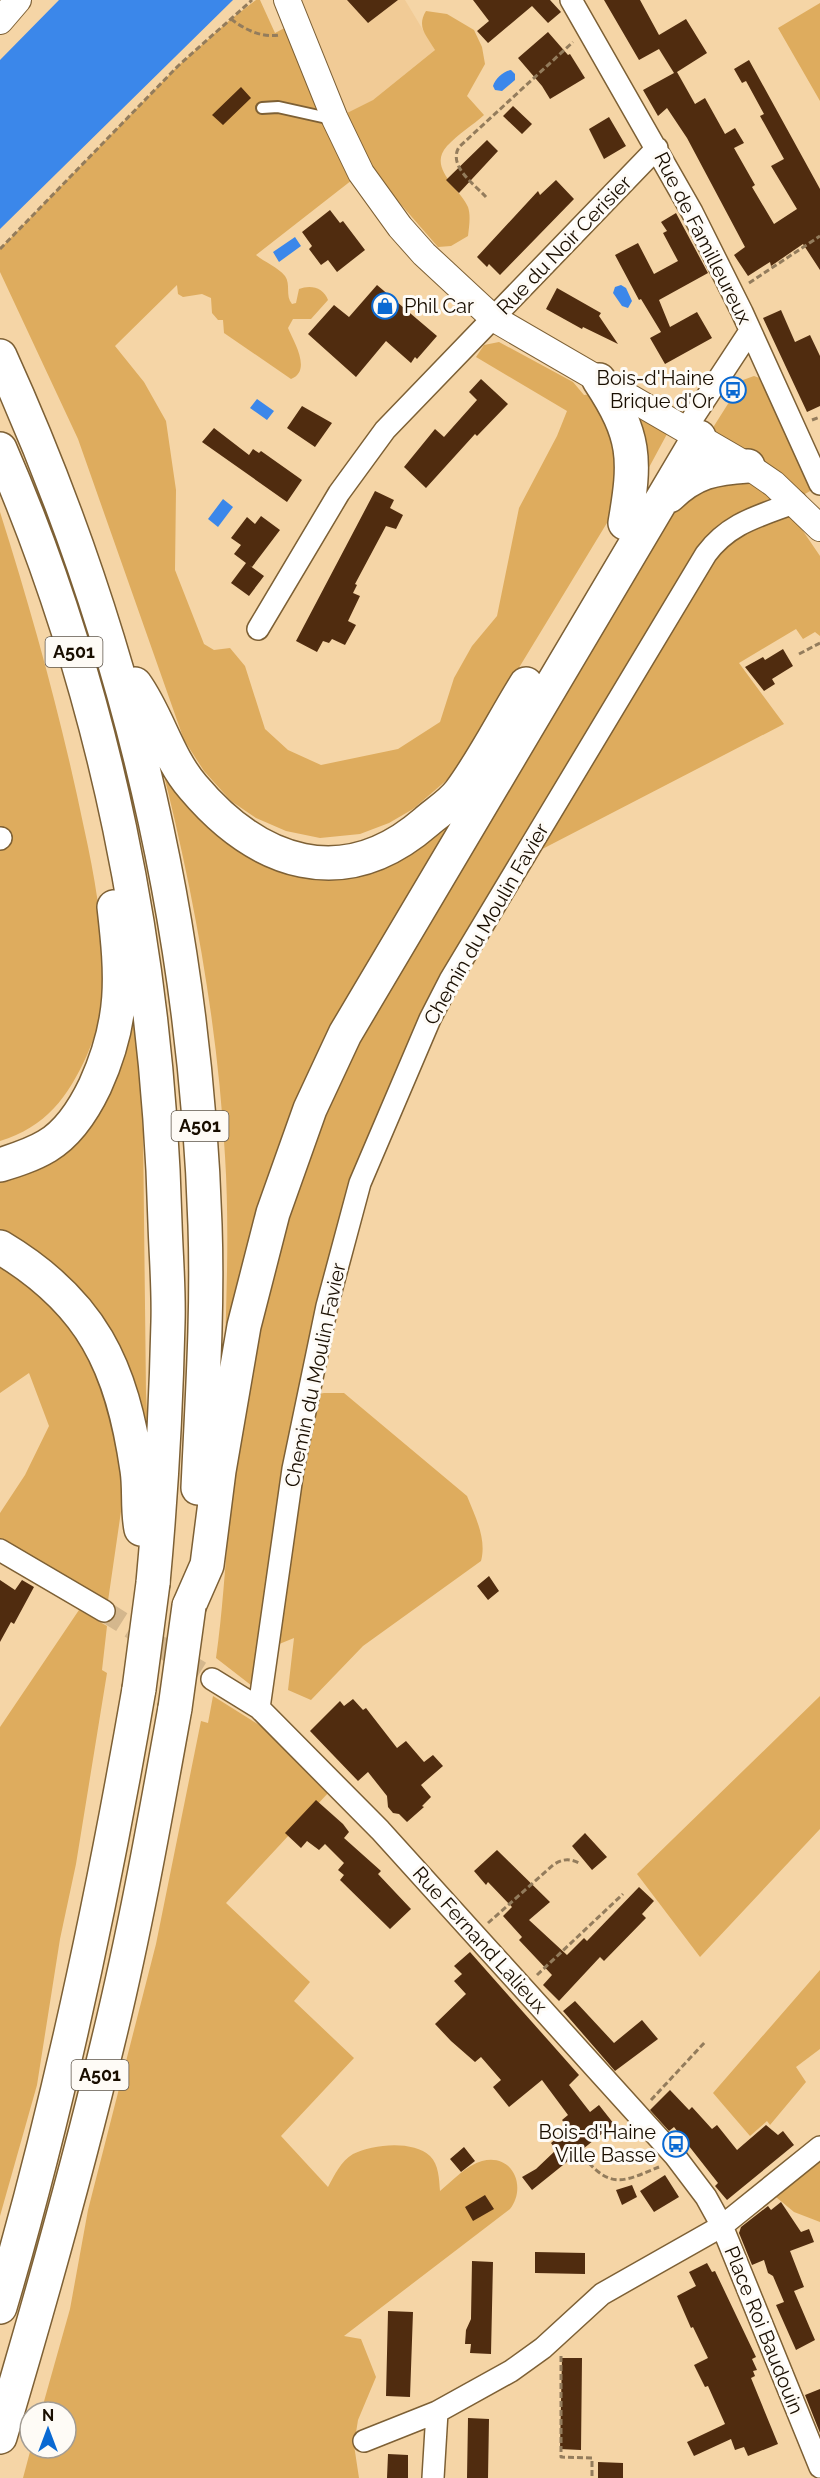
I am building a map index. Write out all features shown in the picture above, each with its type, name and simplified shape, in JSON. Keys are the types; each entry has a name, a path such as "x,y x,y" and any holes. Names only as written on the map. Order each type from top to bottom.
{"highway":[{"name":"A501","path":"0,357 56,486 113,654 144,764 175,913 193,1044 201,1136 206,1315 197,1503 189,1606 175,1708 145,1871 108,2040 48,2278 0,2437"},
{"path":"599,380 616,406 623,422 633,460 633,479 625,523"},
{"path":"189,1606 207,1565 219,1471 244,1326 273,1213 310,1109 345,1034 657,508 692,433"},
{"path":"113,654 143,695 171,753 191,785 218,815 257,844 286,857 321,864 360,861 390,848 407,837 459,794 674,440 692,433"},
{"name":"A501","path":"0,449 19,493 74,654 129,867 143,951 163,1134 168,1320 160,1498 153,1583 139,1689 108,1866 74,2028 0,2307"},
{"path":"657,508 683,482 699,474 719,468 748,466"},
{"path":"0,1165 25,1158 48,1146 64,1132 87,1103 108,1059 117,1027 120,996 119,951 111,872 117,816"},
{"path":"0,1247 51,1282 70,1300 90,1325 108,1356 120,1389 130,1429 138,1472 139,1518 153,1583"}],"street":[{"path":"0,21 18,0"},
{"name":"Rue de Familleureux","path":"571,0 692,212 750,330 820,484"},
{"path":"294,17 334,119 362,173 400,227 424,254 493,318 748,466 796,502 820,528"},
{"name":"Rue du Noir Cerisier","path":"258,629 339,493 386,430 657,148"},
{"path":"692,433 750,330"},
{"name":"Chemin du Moulin Favier","path":"259,1708 292,1469 327,1306 360,1183 430,1019 450,980 705,554 730,528 796,502"},
{"path":"0,1550 104,1611"},
{"name":"Rue Fernand Lalieux","path":"212,1678 259,1708 380,1830 675,2156 706,2197 722,2226"},
{"path":"364,2441 437,2412 511,2371 543,2348 602,2294 722,2226 820,2146"},
{"name":"Place Roi Baudouin","path":"722,2226 820,2468"},
{"path":"433,2478 437,2412"}],"lane":[{"path":"262,108 278,107 334,119"}],"path":[{"path":"0,249 178,66 252,0"},
{"path":"231,19 240,26 259,34 274,36 294,17"},
{"path":"486,197 457,164 456,153 459,147 569,45 590,30"},
{"path":"732,293 820,236"},
{"path":"799,654 820,643"},
{"path":"475,1934 553,1865 571,1859 579,1863"},
{"path":"524,1988 624,1894"},
{"path":"637,2114 705,2042"},
{"path":"589,2163 604,2177 619,2181 658,2168 675,2156"},
{"path":"560,2332 561,2457 592,2458 592,2478"}],"shaded area":[{"path":"256,0 260,0 275,33 296,22 361,173 256,255 285,276 292,304 296,303 299,289 308,287 317,288 328,300 311,319 293,319 288,328 300,356 300,370 291,379 224,333 223,320 218,320 212,313 211,298 202,294 183,297 178,294 177,285 115,346 144,382 166,421 176,490 175,570 204,644 214,650 230,648 245,666 265,729 288,750 321,765 398,749 440,722 454,678 472,646 497,616 519,508 557,436 567,411 476,357 484,345 499,342 573,382 584,395 593,394 616,431 613,513 455,773 413,809 389,823 360,834 320,838 286,831 256,818 231,801 204,771 184,740 78,439 0,272 0,249 178,66"},
{"path":"302,0 405,0 435,50 373,100 347,113"},
{"path":"820,3 820,101 778,28"},
{"path":"426,11 447,14 474,30 482,47 485,64 467,96 484,115 451,142 442,154 443,170 468,207 470,222 468,236 451,246 438,247 357,154 347,113 373,100 435,50 422,27"},
{"path":"754,376 765,380 812,490 803,495 714,432 714,426 743,380"},
{"path":"629,412 667,434 646,473"},
{"path":"715,479 754,482 773,494 770,503 796,502 813,520 801,528 820,556 820,636 815,632 803,639 796,629 739,663 784,724 523,859 393,1104 309,1396 344,1393 467,1496 481,1536 481,1561 363,1646 311,1700 288,1690 294,1638 267,1649 261,1693 216,1658 232,1495 250,1380 269,1288 309,1153 330,1101 362,1036 664,520 688,494"},
{"path":"0,512 46,669 88,847 100,923 103,1008 80,1070 54,1109 30,1128 0,1141"},
{"path":"152,729 165,762 315,872 461,800 225,1347 226,1180 215,1048 189,887"},
{"path":"133,960 143,1130 146,1393 151,1483 126,1373 0,1235 0,1174 56,1153"},
{"path":"0,1256 17,1268 98,1359 126,1477 108,1601 0,1549 0,1513 25,1475 49,1426 29,1373 0,1393"},
{"path":"79,1610 107,1626 102,1670 107,1673 37,2085 0,2216 0,1727"},
{"path":"213,1696 261,1726 329,1792 226,1903 310,1982 294,2001 354,2058 281,2136 328,2187 341,2165 353,2154 371,2148 393,2145 414,2148 430,2156 438,2172 440,2191 476,2163 493,2160 502,2162 509,2167 517,2182 515,2200 510,2209 344,2336 361,2339 376,2377 358,2420 354,2445 359,2478 23,2478 28,2460 78,2460 78,2400 44,2400 70,2309 88,2210 156,1944 201,1721 208,1723"},
{"path":"820,1696 820,1829 700,1957 637,1874"},
{"path":"820,1970 820,2049 796,2067 806,2082 770,2125 767,2121 750,2136 713,2093"},
{"path":"820,2155 820,2222 794,2212 776,2197 777,2189"}],"water":[{"path":"59,0 233,0 0,229 0,60"},
{"path":"511,70 515,74 515,80 502,91 495,90 493,86 497,78"},
{"path":"295,237 301,246 279,262 273,252"},
{"path":"621,285 626,288 632,301 628,308 622,306 613,293 615,287"},
{"path":"257,399 274,411 267,420 250,408"},
{"path":"223,499 233,507 218,527 208,519"}],"building":[{"path":"347,0 398,0 368,23"},
{"path":"473,0 550,0 561,12 548,23 532,6 488,43 477,31 489,21"},
{"path":"604,0 640,0 659,35 686,19 707,53 677,72 695,104 705,98 725,134 735,128 744,143 734,148 755,185 752,187 774,224 797,209 771,166 784,159 760,116 764,114 746,81 742,83 734,69 749,60 820,189 820,270 803,244 771,266 770,262 748,276 734,255 745,247 687,138 667,108 658,116 643,90 674,73 659,49 639,60"},
{"path":"548,32 568,55 570,54 585,78 550,99 518,58"},
{"path":"241,87 251,98 223,125 212,115"},
{"path":"513,106 532,124 522,134 503,116"},
{"path":"609,117 626,146 604,159 589,129"},
{"path":"487,140 498,151 459,193 446,180"},
{"path":"556,180 574,199 500,275 489,264 487,267 477,257 538,191 540,195"},
{"path":"330,210 340,223 343,221 365,250 337,272 328,260 321,265 309,249 312,246 302,232"},
{"path":"676,213 708,273 659,300 670,327 697,312 712,338 665,364 650,338 661,332 641,299 639,300 615,255 638,243 654,274 678,261 663,233 667,231 661,222"},
{"path":"377,285 437,336 411,363 386,341 356,377 308,334 334,305 349,317"},
{"path":"557,288 601,313 599,316 618,344 583,327 582,329 546,309"},
{"path":"781,310 795,342 810,335 820,356 820,406 807,412 763,318"},
{"path":"481,379 508,404 477,436 475,434 426,488 404,467 435,429 444,437 477,400 469,392"},
{"path":"302,406 332,423 315,447 287,428"},
{"path":"214,428 249,455 253,449 259,453 261,451 302,480 287,502 202,442"},
{"path":"375,491 394,500 390,508 403,515 396,529 386,526 355,584 357,585 353,593 360,596 348,621 356,625 345,645 332,639 329,643 323,641 317,652 296,641"},
{"path":"261,516 280,530 252,567 249,565 264,576 249,596 231,583 246,563 234,554 241,545 231,538 247,517 255,524"},
{"path":"783,649 793,666 772,679 775,684 764,691 745,667 763,657 765,660"},
{"path":"489,1576 499,1591 488,1600 477,1586"},
{"path":"0,1580 15,1590 22,1580 34,1587 14,1624 11,1622 0,1642"},
{"path":"353,1699 363,1710 366,1708 397,1748 406,1741 424,1762 433,1755 443,1766 421,1785 431,1797 422,1806 424,1807 407,1822 388,1807 387,1796 368,1772 358,1781 310,1731 340,1701 344,1706"},
{"path":"316,1800 343,1824 349,1832 344,1838 381,1871 378,1874 411,1909 390,1929 340,1880 344,1875 338,1870 344,1863 325,1844 319,1850 307,1841 301,1848 285,1833"},
{"path":"585,1833 607,1857 592,1870 572,1846"},
{"path":"497,1850 550,1902 529,1920 567,1955 584,1938 587,1941 639,1887 654,1901 642,1914 646,1918 604,1961 600,1957 559,2001 543,1985 552,1975 519,1940 522,1937 503,1916 512,1907 488,1882 486,1885 474,1871"},
{"path":"470,1952 579,2075 569,2085 590,2112 599,2105 614,2124 532,2190 522,2177 536,2169 556,2150 551,2143 569,2128 562,2120 568,2115 542,2080 509,2107 493,2087 501,2080 481,2057 475,2062 435,2024 466,1994 454,1981 462,1974 454,1966"},
{"path":"575,2001 614,2043 642,2020 658,2039 615,2071 563,2011"},
{"path":"670,2090 689,2110 692,2107 712,2129 717,2125 737,2150 766,2125 778,2135 783,2131 794,2145 727,2200 715,2186 718,2183 674,2127 669,2131 650,2110"},
{"path":"464,2147 475,2161 461,2172 450,2159"},
{"path":"665,2175 679,2197 654,2212 640,2191"},
{"path":"632,2185 637,2197 622,2205 616,2190"},
{"path":"485,2195 494,2209 473,2221 465,2207"},
{"path":"781,2202 801,2232 809,2229 814,2242 790,2251 804,2287 794,2291 815,2340 796,2350 776,2305 784,2302 773,2276 768,2273 764,2260 752,2265 739,2233 741,2227 768,2206 771,2210"},
{"path":"535,2252 585,2253 585,2274 535,2273"},
{"path":"472,2261 493,2262 491,2354 470,2353 471,2344 465,2344 466,2330 471,2319"},
{"path":"707,2263 712,2272 715,2271 756,2357 752,2359 757,2370 753,2371 755,2376 751,2378 778,2444 748,2456 744,2447 735,2450 731,2439 694,2456 687,2442 725,2424 708,2386 705,2387 694,2365 708,2358 677,2296 696,2286 689,2272"},
{"path":"388,2311 413,2312 410,2397 386,2396"},
{"path":"562,2358 582,2358 581,2450 560,2449"},
{"path":"820,2389 820,2433 805,2395"},
{"path":"468,2418 489,2419 488,2478 467,2478"},
{"path":"388,2454 408,2455 408,2478 387,2478"},
{"path":"598,2462 623,2463 623,2478 598,2478"}],"tunnel":[{"path":"104,1611 212,1679"}],"place":[{"name":"Phil Car","path":"385,306"},
{"name":"Bois-d'Haine Brique d'Or","path":"733,390"},
{"name":"Bois-d'Haine Ville Basse","path":"676,2144"}]}
